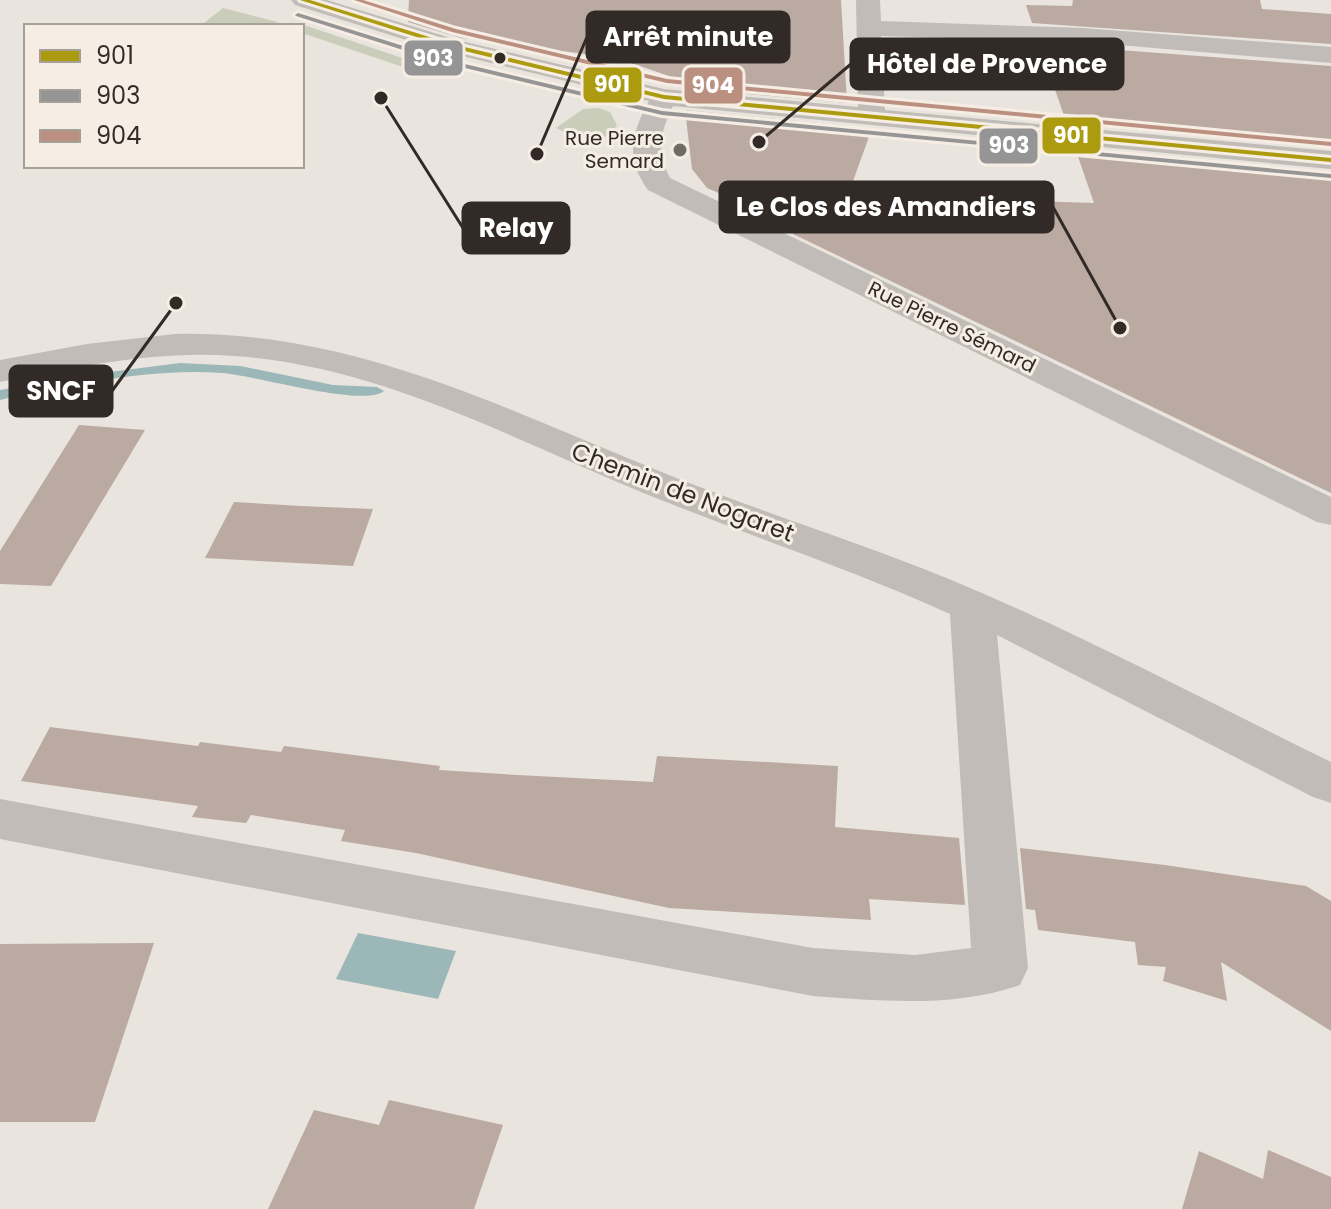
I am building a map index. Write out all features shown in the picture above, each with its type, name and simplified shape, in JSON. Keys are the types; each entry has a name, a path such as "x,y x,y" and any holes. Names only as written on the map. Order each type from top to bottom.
{"street":[{"path":"303,0 462,49 664,97 1331,160"},
{"path":"868,0 872,117"},
{"path":"870,28 1083,35 1331,55"},
{"name":"Rue Pierre Sémard","path":"664,97 643,147 645,160 658,184 1331,513"},
{"name":"Chemin de Nogaret","path":"0,371 167,344 236,345 327,357 465,405 662,486 853,557 972,606 1331,784"},
{"path":"0,819 813,972 915,979 1000,968 972,606"}],"green space":[{"path":"223,8 278,22 274,24 204,23"},
{"path":"304,25 417,63 406,68 304,34"},
{"path":"599,108 610,112 617,125 610,136 582,136 556,128 583,109"}],"water":[{"path":"358,933 456,951 438,999 336,979"}],"building":[{"path":"409,0 841,0 847,103 682,88 681,80 616,58 461,38 408,22"},
{"path":"1073,0 1260,0 1262,9 1331,14 1331,44 1032,23 1026,5 1072,6"},
{"path":"1039,44 1331,66 1331,148 1067,124"},
{"path":"685,110 848,126 848,132 870,134 848,195 1094,203 1075,148 1331,172 1331,493 793,234 795,226 707,188 692,169"},
{"path":"79,425 145,430 51,586 0,584 0,551"},
{"path":"234,502 373,509 353,566 205,558"},
{"path":"50,727 198,746 200,742 281,752 284,746 440,766 439,770 653,782 657,756 838,766 835,827 959,838 965,905 869,899 871,920 669,908 416,853 341,841 345,830 251,815 246,823 192,817 198,806 21,781"},
{"path":"1020,848 1306,886 1331,901 1331,1031 1221,962 1227,1001 1163,981 1166,967 1138,965 1135,942 1038,930 1035,910 1026,909"},
{"path":"154,943 95,1122 0,1122 0,944"},
{"path":"389,1100 503,1125 474,1209 268,1209 314,1110 379,1125"},
{"path":"1268,1150 1331,1177 1331,1209 1182,1209 1199,1151 1263,1179"}],"waterway":[{"path":"99,377 139,370 220,368 261,373 333,389 377,391"},
{"path":"0,395 22,390"}],"transit line":[{"name":"901","path":"303,0 450,46 664,97 1331,160"},
{"name":"904","path":"357,0 454,31 667,81 1331,144"},
{"name":"903","path":"298,15 446,62 662,113 1329,176"}],"place":[{"name":"Relay","path":"381,98"},
{"name":"Hôtel de Provence","path":"759,142"},
{"name":"Rue Pierre Semard","path":"680,150"},
{"name":"Arrêt minute","path":"537,154"},
{"name":"SNCF","path":"176,303"},
{"name":"Le Clos des Amandiers","path":"1120,328"}]}
